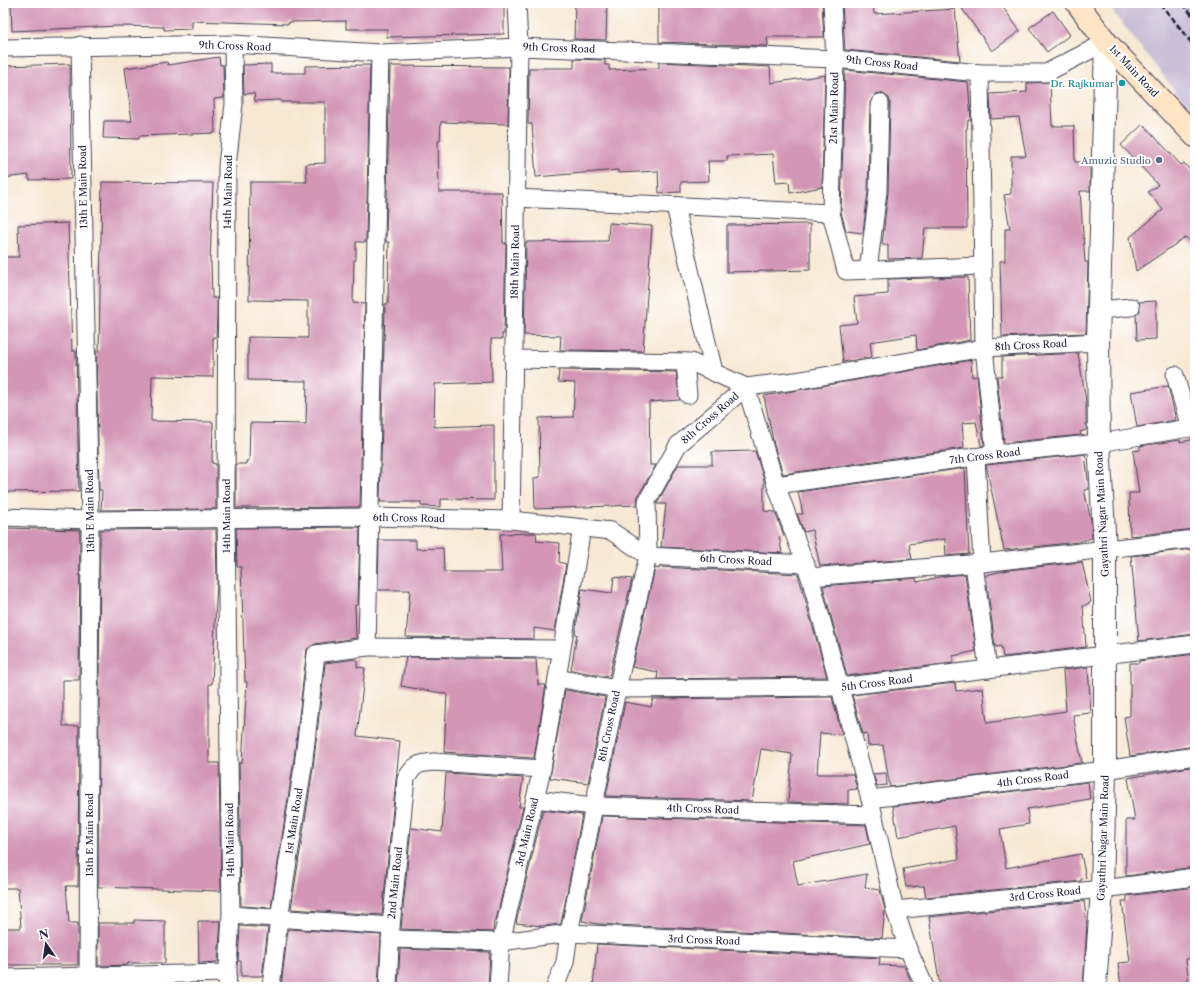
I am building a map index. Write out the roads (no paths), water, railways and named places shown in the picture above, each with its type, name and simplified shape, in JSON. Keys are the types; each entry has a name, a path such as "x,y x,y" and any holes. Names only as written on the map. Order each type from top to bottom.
{"main road":[{"name":"1st Main Road","path":"1076,3 1106,42 1195,136"}],"street":[{"name":"18th Main Road","path":"511,520 519,47 517,3"},
{"name":"21st Main Road","path":"832,3 835,58 831,212 846,271 868,270"},
{"name":"9th Cross Road","path":"3,48 80,45 232,44 380,53 519,47 835,58 980,73 1046,73 1106,42"},
{"name":"Gayathri Nagar Main Road","path":"1095,987 1102,889 1105,770 1105,550 1099,443 1098,342 1106,42"},
{"name":"14th Main Road","path":"227,980 231,915 226,517 227,166 234,104 232,44"},
{"name":"13th E Main Road","path":"80,45 90,520 88,982"},
{"path":"380,53 367,647 561,649"},
{"path":"980,73 984,348 995,454"},
{"path":"880,103 878,192 868,270 982,266"},
{"path":"516,198 831,212"},
{"path":"675,206 714,372"},
{"path":"1099,310 1131,307"},
{"name":"8th Cross Road","path":"554,987 565,962 593,806 617,689 648,556 646,500 678,445 746,387 795,381 984,348 1098,342"},
{"path":"513,359 691,362 746,387 776,485 808,571 871,807 896,910 908,949 925,987"},
{"path":"685,362 688,395"},
{"path":"1175,375 1192,428"},
{"name":"7th Cross Road","path":"776,485 995,454 1099,443 1192,428"},
{"path":"976,457 978,563 988,669"},
{"name":"6th Cross Road","path":"3,517 90,520 369,516 511,520 611,531 648,556 808,571 978,563 1195,539"},
{"name":"3rd Main Road","path":"498,987 500,942 542,769 582,528"},
{"name":"5th Cross Road","path":"557,678 617,689 839,688 1195,644"},
{"name":"1st Main Road","path":"271,987 279,918 302,767 316,654 367,647"},
{"name":"4th Cross Road","path":"534,799 593,806 871,807 1195,756"},
{"name":"2nd Main Road","path":"388,987 391,932 406,779 412,769 421,763 542,769"},
{"name":"3rd Cross Road","path":"896,910 1102,889 1195,877"},
{"name":"3rd Cross Road","path":"231,915 279,918 391,932 500,942 569,933 908,949"},
{"path":"3,978 88,982 227,980"}],"railway":[{"path":"1160,3 1195,47"},
{"path":"1183,3 1195,19"}],"place":[{"name":"Dr. Rajkumar","path":"1122,83"},
{"name":"Amuzic Studio","path":"1159,160"}]}
